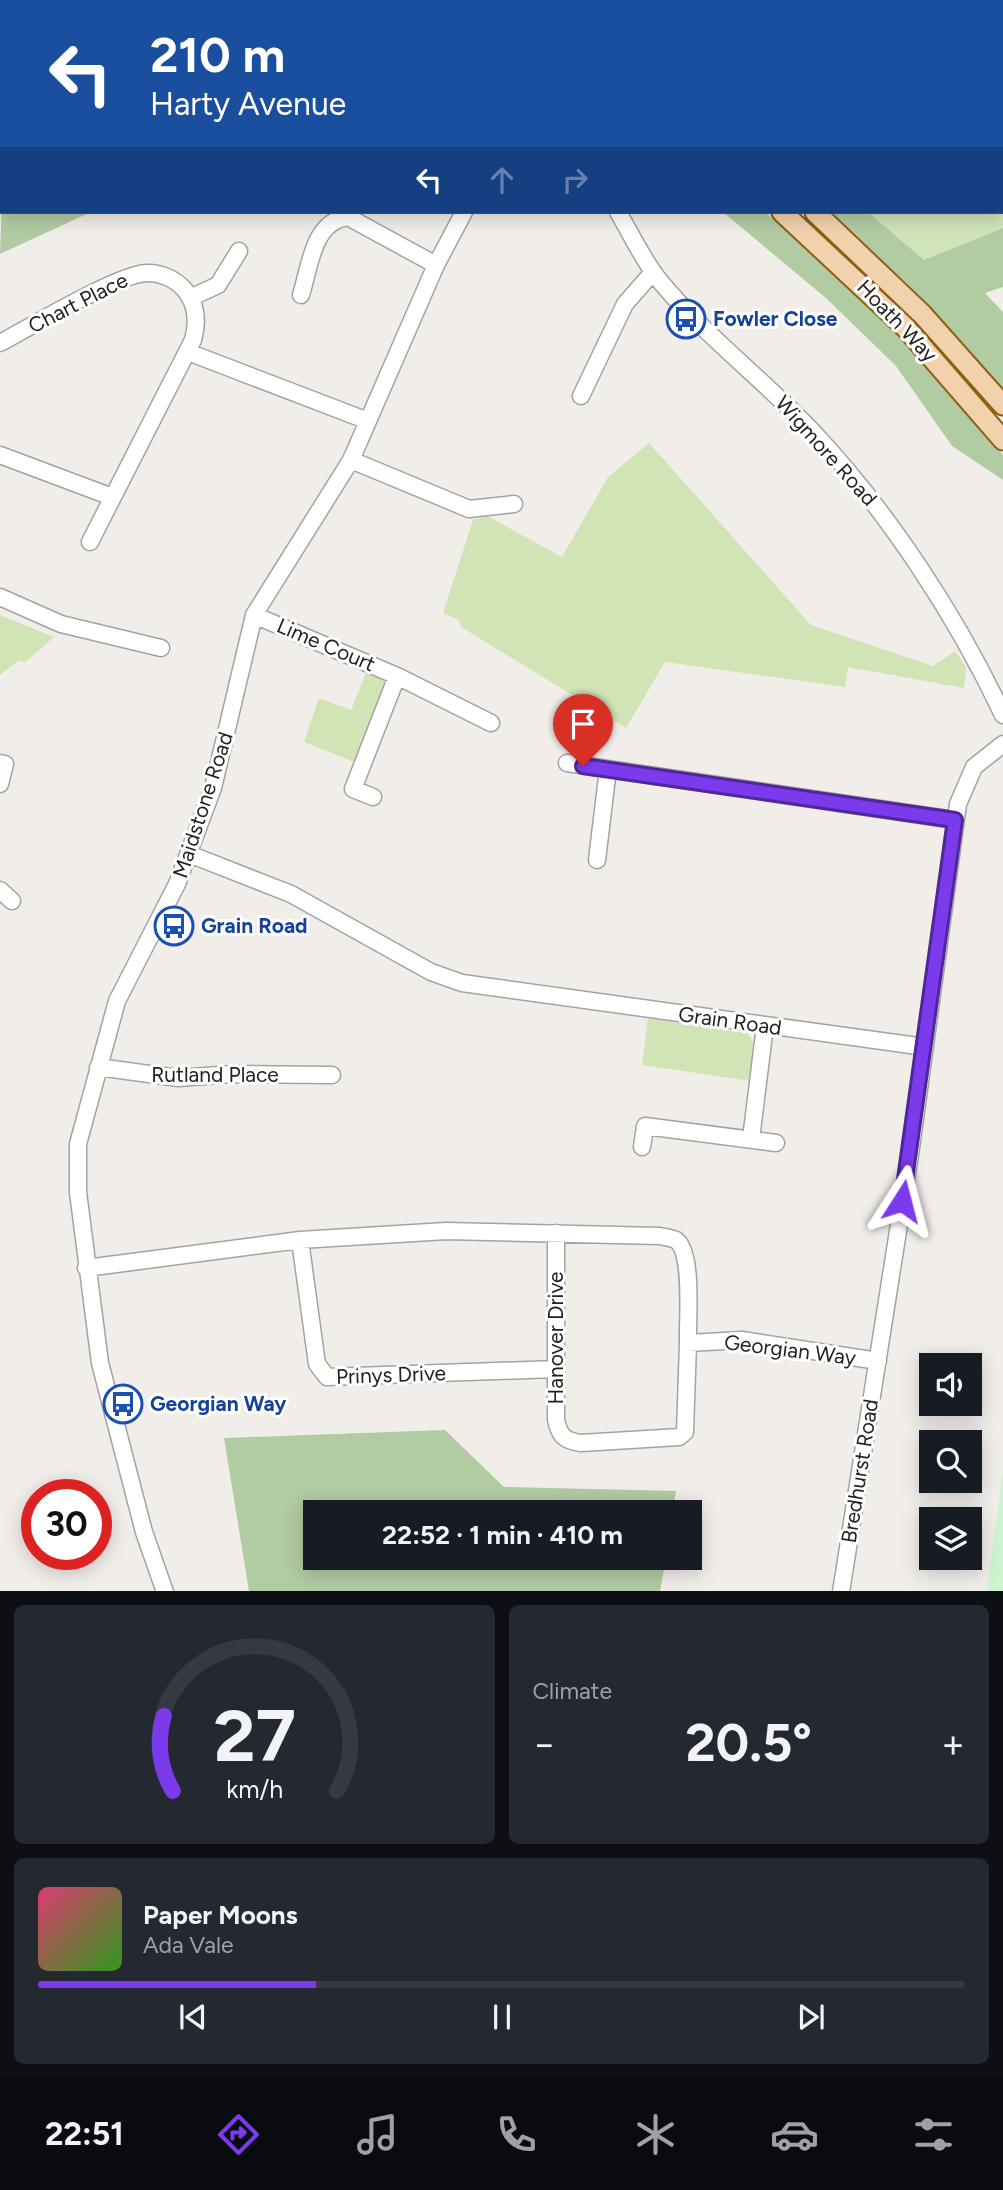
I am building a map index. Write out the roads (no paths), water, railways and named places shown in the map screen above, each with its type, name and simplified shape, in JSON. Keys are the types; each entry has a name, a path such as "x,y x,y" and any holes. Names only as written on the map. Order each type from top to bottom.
{"main road":[{"name":"Hoath Way","path":"784,214 905,327 1003,440"},
{"name":"Hoath Way","path":"818,214 922,314 1003,405"}],"street":[{"path":"301,295 323,228 350,214 436,265"},
{"name":"Maidstone Road","path":"165,1591 144,1532 104,1383 86,1268 77,1155 117,1001 162,916 189,854 223,753 241,661 254,615 351,460 436,265 463,214"},
{"name":"Wigmore Road","path":"619,214 653,272 794,412 849,472 930,587 982,671 1003,715"},
{"path":"90,542 188,352 196,322 190,298 218,285 239,251"},
{"name":"Chart Place","path":"0,343 136,274 147,272 166,276 181,286 190,298"},
{"path":"581,396 625,304 653,272"},
{"path":"188,352 368,421"},
{"path":"0,455 112,497"},
{"path":"351,460 469,509 514,504"},
{"path":"0,597 61,624 161,648"},
{"name":"Lime Court","path":"254,615 397,676 491,723"},
{"name":"Lime Court","path":"373,797 353,789 397,676"},
{"name":"Bredhurst Road","path":"841,1591 925,1048 955,820 965,783 974,767 1003,744"},
{"path":"0,784 3,763"},
{"path":"567,763 955,820"},
{"path":"597,860 608,769"},
{"name":"Grain Road","path":"189,854 291,894 431,972 462,983 925,1048"},
{"path":"751,1139 765,1026"},
{"name":"Rutland Place","path":"98,1067 178,1079 232,1074 332,1075"},
{"path":"642,1147 645,1126 776,1143"},
{"path":"86,1268 300,1240 446,1231 660,1236 675,1239 682,1247 687,1264 688,1343"},
{"name":"Hanover Drive","path":"556,1233 556,1419 562,1436 569,1442 668,1440 685,1432 688,1343"},
{"name":"Prinys Drive","path":"300,1240 317,1364 322,1375 349,1378 555,1369"},
{"name":"Georgian Way","path":"688,1343 742,1340 877,1361"}],"place":[{"name":"Fowler Close","path":"686,319"},
{"name":"Grain Road","path":"174,926"},
{"name":"Georgian Way","path":"123,1404"}]}
